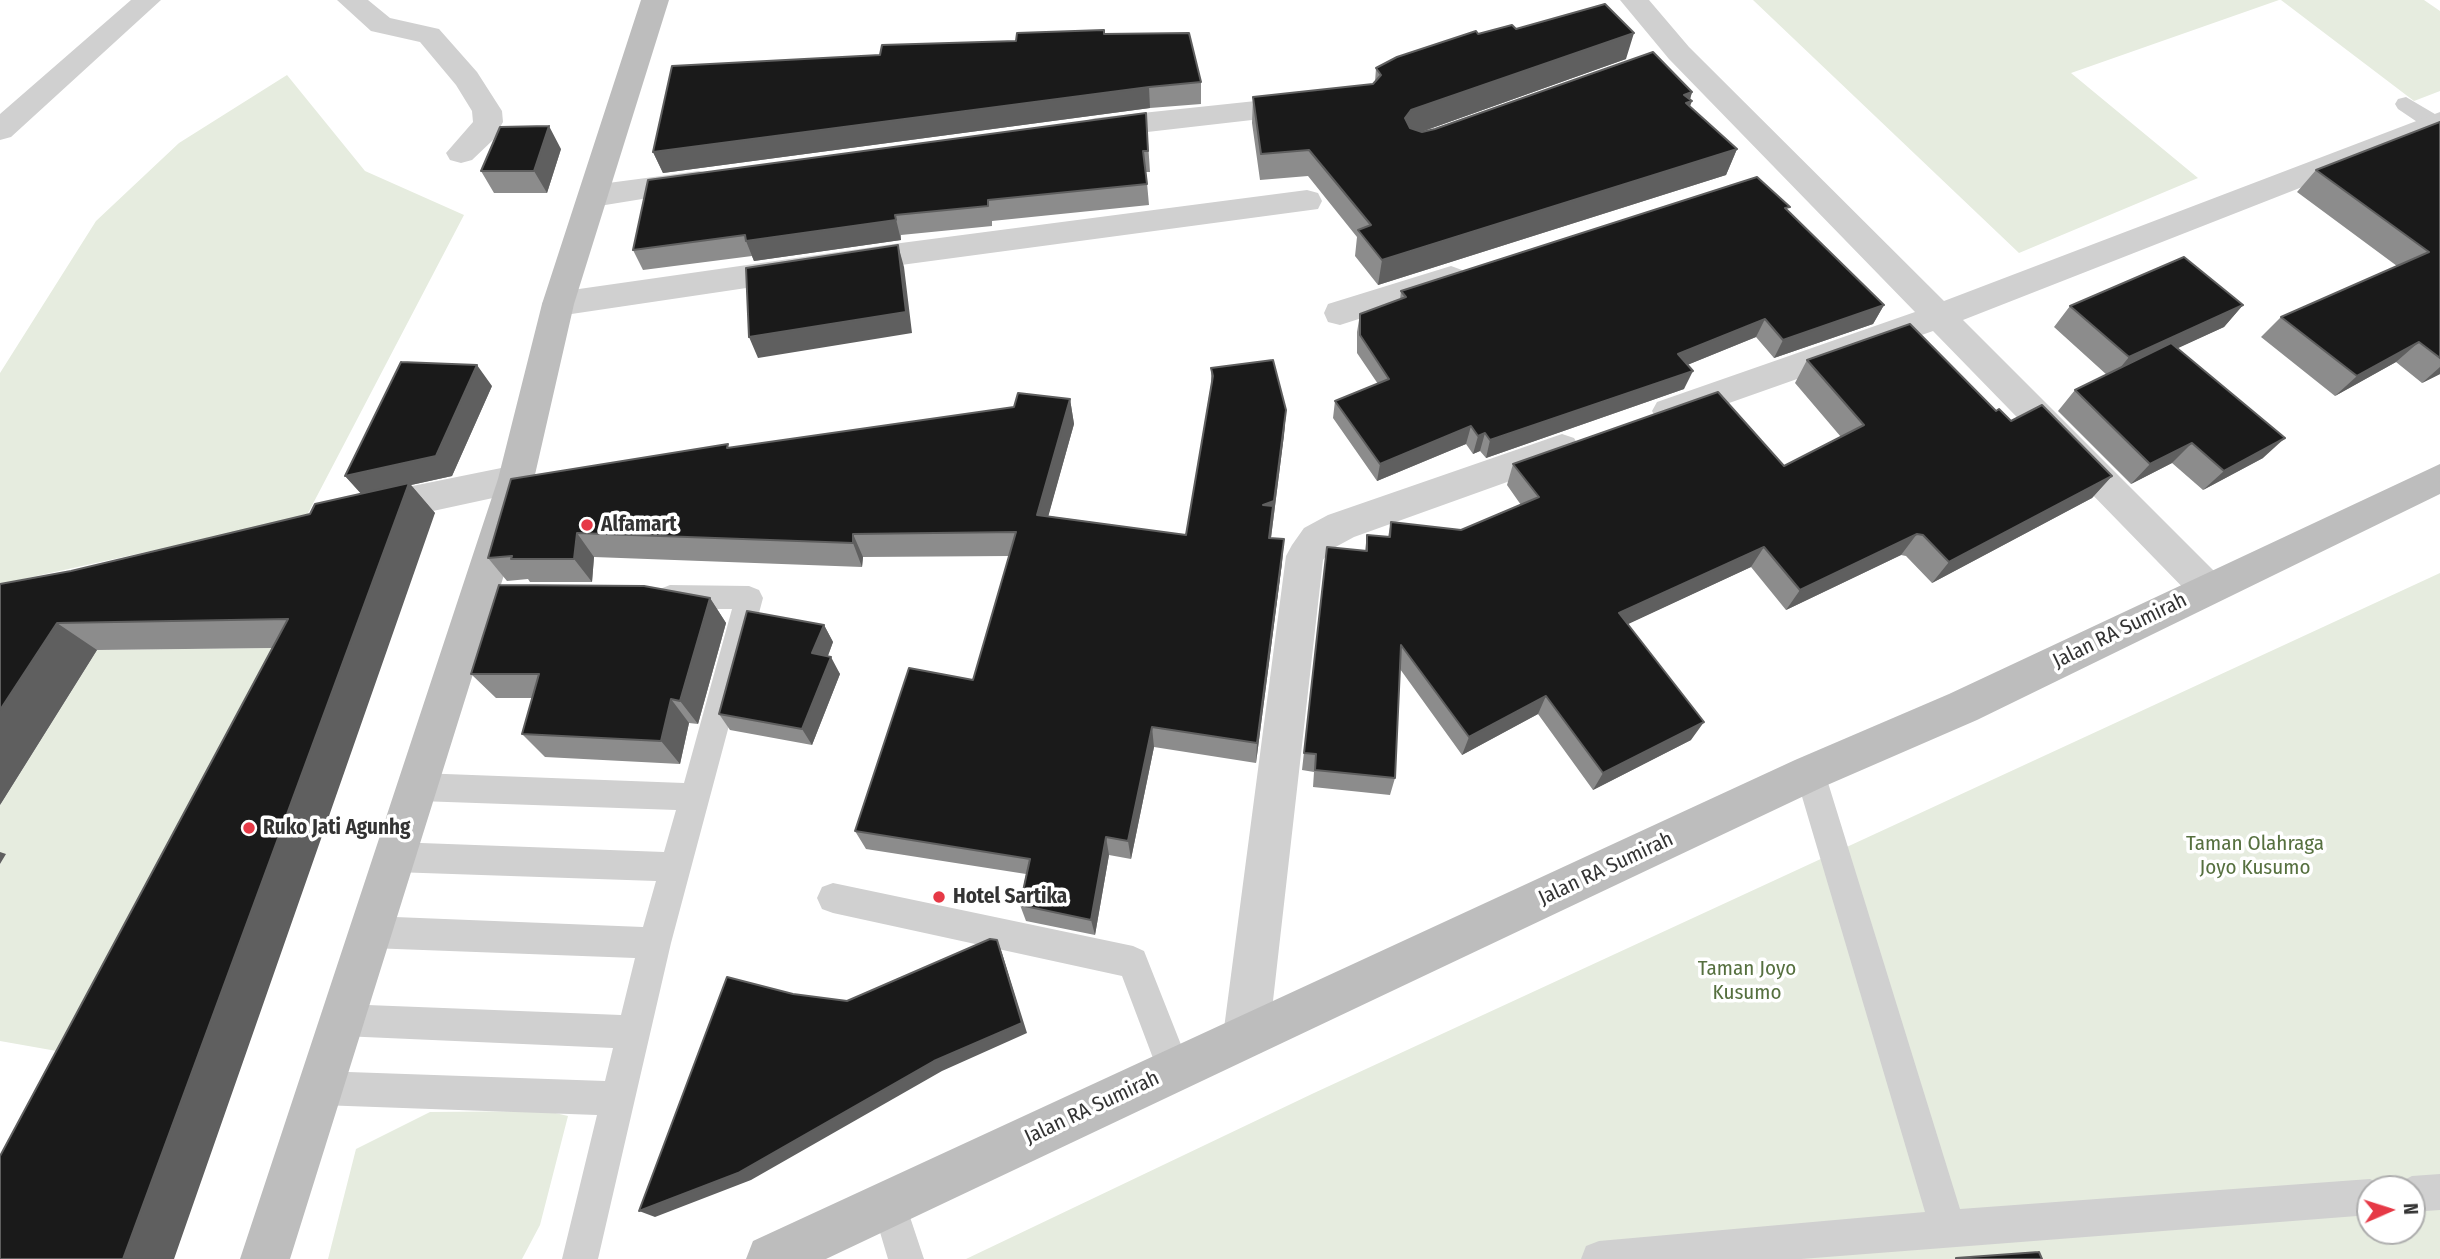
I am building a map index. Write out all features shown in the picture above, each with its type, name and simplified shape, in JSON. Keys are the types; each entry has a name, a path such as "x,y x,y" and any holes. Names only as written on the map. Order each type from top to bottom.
{"main road":[{"path":"265,1259 394,857 492,596 516,479 558,304 655,0"},
{"name":"Jalan RA Sumirah","path":"771,1259 1810,773 1963,708 2439,480"}],"street":[{"path":"0,130 147,0"},
{"path":"351,0 381,25 429,35 467,79 487,111 488,122 482,133 461,153"},
{"path":"1634,0 1666,58 1780,172 1940,317 2208,589"},
{"path":"1069,132 1150,121 1334,103"},
{"path":"1640,421 1940,317 2438,124"},
{"path":"593,195 729,177"},
{"path":"558,304 901,254 1307,201"},
{"path":"1340,313 1473,271"},
{"path":"1246,1036 1305,556 1317,539 1341,526 1588,439"},
{"path":"346,515 516,479"}],"lane":[{"path":"2406,104 2438,124"},
{"path":"580,1259 655,943 749,598 641,597"},
{"path":"1810,773 1948,1228"},
{"path":"419,788 695,797"},
{"path":"394,857 676,867"},
{"path":"833,898 1133,962 1174,1070"},
{"path":"370,932 655,943"},
{"path":"342,1020 634,1032"},
{"path":"320,1087 619,1099"},
{"path":"1599,1259 1948,1228 2356,1198"},
{"path":"889,1202 906,1259"}],"green space":[{"path":"1753,0 2279,0 2071,73 2198,178 2019,253"},
{"path":"2281,0 2424,0 2440,11 2440,91 2414,101"},
{"path":"287,75 365,171 464,215 306,517 0,584 0,373 96,221 179,143"},
{"path":"2440,573 2440,1259 966,1259 1314,1093"},
{"path":"280,648 85,1056 0,1041 0,864 5,855 0,854 0,805 97,650"},
{"path":"547,1111 568,1116 540,1225 522,1259 328,1259 356,1149 430,1112"}],"building":[{"path":"1605,4 1634,33 1411,110 1405,118 1410,128 1422,132 1435,129 1653,52 1692,92 1684,95 1692,101 1686,103 1737,149 1382,260 1358,230 1371,225 1309,150 1261,154 1253,97 1373,84 1381,75 1376,68 1397,57 1476,31 1478,34 1512,25 1516,29"},
{"path":"1104,30 1104,34 1189,33 1201,82 653,152 672,66 880,55 882,45 1016,41 1017,33"},
{"path":"1146,113 1148,151 1143,151 1147,184 988,200 988,206 895,215 896,220 746,241 745,235 633,250 648,180"},
{"path":"2440,122 2440,358 2419,342 2357,376 2281,317 2429,252 2316,170"},
{"path":"549,126 534,171 481,171 500,127"},
{"path":"1757,177 1790,207 1785,208 1884,305 1783,340 1765,319 1678,354 1693,371 1490,440 1485,433 1478,436 1471,426 1380,464 1335,401 1389,379 1360,335 1360,314 1406,297 1401,291"},
{"path":"898,245 906,312 749,337 746,268"},
{"path":"2184,257 2243,305 2129,357 2070,306"},
{"path":"1910,324 1996,411 1999,409 2011,421 2042,405 2112,476 1949,562 1923,535 1917,534 1800,590 1764,547 1619,613 1704,722 1603,773 1546,696 1469,737 1401,645 1395,778 1315,770 1316,754 1304,753 1327,547 1367,551 1367,535 1390,537 1391,522 1461,530 1539,497 1513,464 1718,392 1784,466 1864,425 1807,360"},
{"path":"2171,343 2285,438 2224,471 2192,443 2150,464 2075,390"},
{"path":"1273,360 1286,410 1274,501 1263,505 1273,506 1269,538 1284,539 1257,743 1152,727 1128,841 1106,837 1091,920 1020,905 1030,859 855,831 909,668 973,680 1016,532 853,534 853,543 577,533 574,559 511,559 512,556 488,558 511,479 728,444 727,448 1014,407 1018,393 1070,399 1037,515 1186,535 1213,376 1211,368"},
{"path":"401,362 477,365 436,456 345,476"},
{"path":"409,483 123,1259 0,1259 0,1156 288,619 57,623 0,710 0,584 71,571 310,514 315,504"},
{"path":"499,585 644,586 710,598 680,701 671,699 661,741 522,734 539,674 471,674"},
{"path":"747,611 824,625 812,653 831,657 802,729 719,714"},
{"path":"990,939 997,940 1022,1023 934,1061 738,1173 639,1211 727,977 793,994 847,1001"},
{"path":"2039,1252 2042,1259 1956,1259 1956,1258"}],"place":[{"name":"Alfamart","path":"587,525"},
{"name":"Ruko Jati Agunhg","path":"249,828"},
{"name":"Hotel Sartika","path":"939,897"}],"park label":[{"name":"Taman Olahraga Joyo Kusumo","path":"2255,856"},
{"name":"Taman Joyo Kusumo","path":"1747,981"}]}
